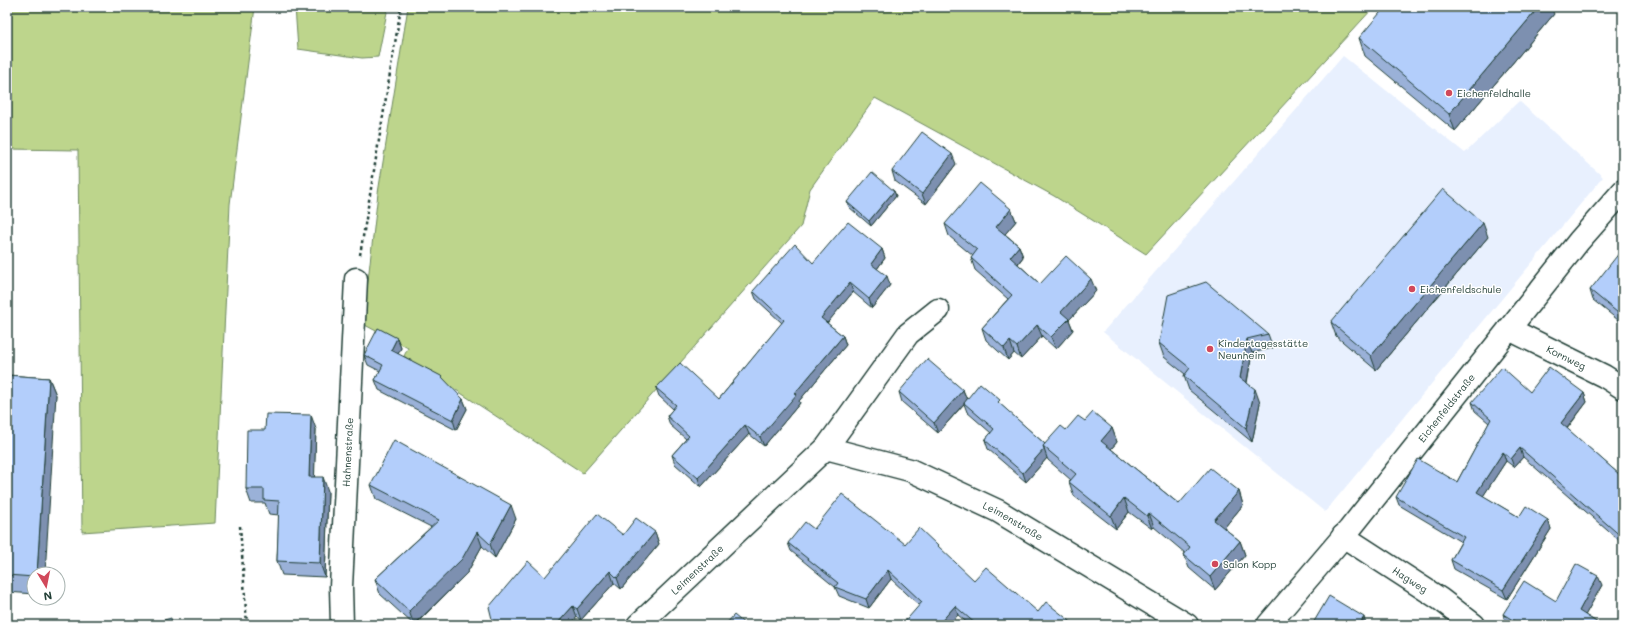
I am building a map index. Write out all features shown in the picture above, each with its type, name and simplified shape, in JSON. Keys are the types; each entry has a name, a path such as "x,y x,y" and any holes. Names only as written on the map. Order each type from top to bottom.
{"street":[{"name":"Eichenfeldstraße","path":"1268,625 1343,536 1579,241 1623,191"},
{"name":"Hahnenstraße","path":"342,625 341,587 356,279"},
{"name":"Leimenstraße","path":"638,625 826,448 908,334 938,310"},
{"name":"Kornweg","path":"1508,329 1604,376 1623,388"},
{"name":"Leimenstraße","path":"826,448 910,470 998,511 1187,625"},
{"name":"Hagweg","path":"1343,536 1440,599 1474,625"}],"path":[{"path":"356,279 401,7"},
{"path":"240,526 247,625"}],"shaded area":[{"path":"1343,56 1465,153 1519,101 1603,177 1325,512 1103,332"}],"green space":[{"path":"7,7 255,7 230,204 215,523 82,532 78,150 7,149"},
{"path":"295,7 388,7 378,57 362,58 298,49"},
{"path":"408,7 1374,7 1146,254 1054,196 875,98 810,189 801,226 583,473 404,356 408,348 363,324 378,193"}],"building":[{"name":"Eichenfeldhalle","path":"1385,7 1539,7 1449,114 1359,38"},
{"path":"922,132 952,154 922,194 892,171"},
{"path":"872,172 894,191 869,221 847,202"},
{"path":"980,183 1011,209 996,227 1019,246 1010,257 1040,284 1066,256 1091,279 1061,312 1069,319 1051,337 1037,325 1017,347 1010,341 1004,348 982,328 1012,295 971,258 977,250 945,224"},
{"path":"1443,189 1483,223 1371,356 1331,322"},
{"path":"848,222 882,249 871,264 887,276 869,299 850,283 821,318 843,336 795,393 797,394 760,437 745,425 698,478 672,455 689,436 667,416 676,405 656,388 680,363 719,399 784,320 753,291 795,244 813,263"},
{"path":"1620,252 1623,254 1623,317 1590,290"},
{"path":"1206,282 1268,334 1247,339 1240,378 1255,389 1246,428 1184,376 1190,368 1159,343 1168,295"},
{"path":"378,328 397,338 391,350 441,376 463,399 453,420 375,380 383,365 364,355"},
{"path":"927,359 963,390 934,423 899,392"},
{"path":"1502,367 1530,392 1549,367 1584,393 1561,423 1620,475 1623,472 1623,538 1520,448 1511,459 1503,452 1477,492 1519,517 1526,506 1548,520 1503,590 1451,560 1464,537 1396,497 1418,459 1457,482 1491,419 1472,402"},
{"path":"7,375 49,378 37,566 26,566 26,576 7,575"},
{"path":"980,383 1000,400 998,402 1045,444 1043,446 1044,449 1023,473 985,440 994,429 964,403"},
{"path":"1093,412 1112,428 1101,441 1179,504 1210,468 1239,491 1214,520 1240,541 1210,577 1184,555 1190,547 1149,513 1147,516 1124,498 1111,516 1069,482 1076,474 1043,446 1061,426 1066,430 1078,416 1085,421"},
{"path":"266,414 311,415 309,477 323,477 320,563 277,561 279,501 264,500 264,489 246,489 247,430 265,430"},
{"path":"394,440 511,505 490,544 477,532 462,559 409,611 375,579 439,520 371,485"},
{"path":"842,494 905,544 919,528 974,580 986,567 1038,612 1046,602 1075,625 977,625 955,606 938,625 902,625 922,602 888,570 866,599 835,587 838,583 788,543 805,522 814,529"},
{"path":"597,514 623,535 636,518 655,532 617,578 610,571 577,609 573,606 556,625 553,623 551,625 491,625 493,623 489,607 528,561 545,577"},
{"path":"1576,564 1598,576 1579,611 1601,625 1521,625 1503,614 1524,581 1556,601"},
{"path":"1329,596 1364,617 1359,625 1312,625"},
{"path":"734,615 746,625 725,625"},
{"path":"171,618 172,625 147,625"}],"place":[{"name":"Eichenfeldhalle","path":"1449,93"},
{"name":"Eichenfeldschule","path":"1412,289"},
{"name":"Kindertagesstätte Neunheim","path":"1210,349"},
{"name":"Salon Kopp","path":"1215,564"}]}
